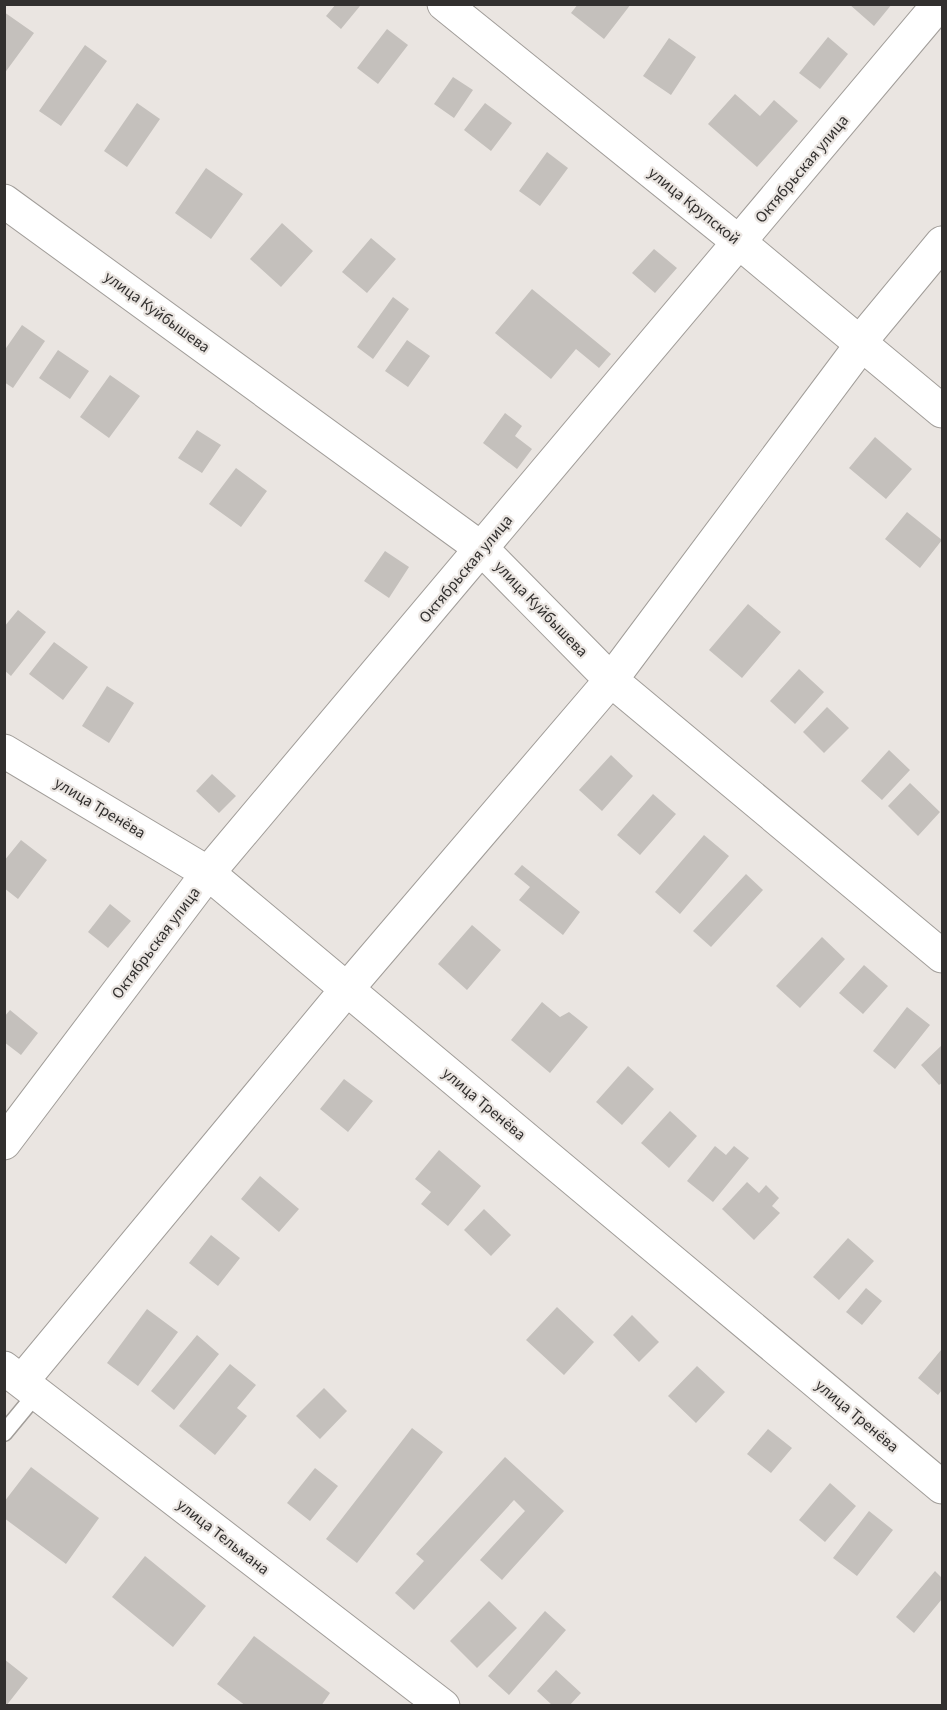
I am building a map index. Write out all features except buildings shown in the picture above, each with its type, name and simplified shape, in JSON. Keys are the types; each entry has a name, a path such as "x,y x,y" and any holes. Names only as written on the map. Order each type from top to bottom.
{"street":[{"name":"улица Крупской","path":"444,4 740,243 942,411"},
{"name":"Октябрьская улица","path":"4,1143 208,873 939,4"},
{"name":"улица Куйбышева","path":"4,201 482,549 611,680 942,956"},
{"path":"21,1381 347,989 611,680 861,343 942,243"},
{"name":"улица Тренёва","path":"4,751 208,873 942,1487"},
{"name":"улица Тельмана","path":"21,1381 442,1706"}],"lane":[{"path":"4,1433 21,1381"}]}
